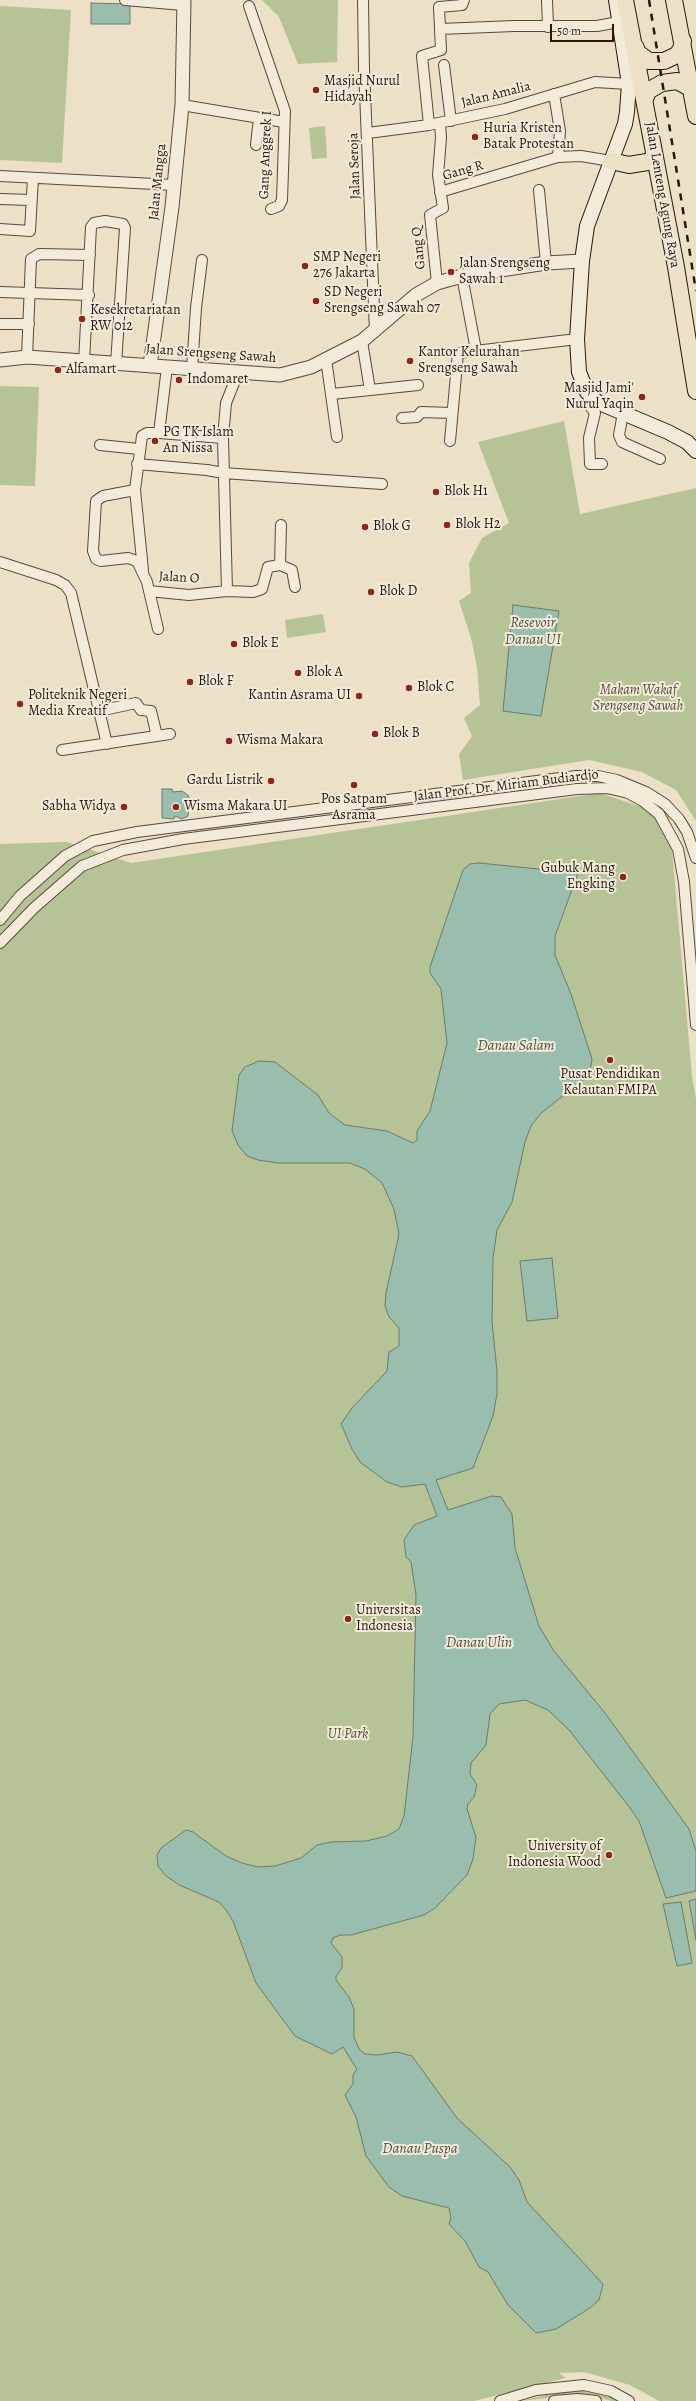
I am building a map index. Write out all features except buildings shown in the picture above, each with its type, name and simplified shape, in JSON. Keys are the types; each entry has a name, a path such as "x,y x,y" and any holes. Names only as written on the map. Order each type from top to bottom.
{"main road":[{"path":"616,0 629,84 625,124 587,226 582,261 577,339 579,372 589,395 601,405 680,438 696,451"},
{"name":"Jalan Lenteng Agung Raya","path":"625,0 645,99 696,391"},
{"path":"674,0 683,40 696,116"},
{"path":"635,46 638,52 649,61 664,62 677,55 681,49 683,40"},
{"path":"645,99 648,91 662,83 677,81 690,88"},
{"path":"611,161 629,165 642,163 655,157"}],"street":[{"path":"126,0 183,3"},
{"name":"Jalan Seroja","path":"363,0 375,331"},
{"path":"429,125 422,56 441,50 439,7 462,5 464,0"},
{"path":"547,0 548,27"},
{"name":"Jalan Mangga","path":"150,366 174,185 182,105 183,3"},
{"name":"Gang Anggrek I","path":"250,6 284,111 282,200 279,206 272,209"},
{"path":"440,29 514,26 597,26 619,22"},
{"path":"444,65 451,121"},
{"name":"Jalan Amalia","path":"368,133 429,125 505,109 595,82 629,84"},
{"path":"554,94 560,131 558,157"},
{"path":"182,105 284,122"},
{"path":"256,146 259,118"},
{"name":"Gang Q","path":"436,283 430,215 443,208 438,174 441,138 440,123"},
{"name":"Gang R","path":"440,192 558,157 581,156 611,161"},
{"path":"0,176 174,185"},
{"path":"0,229 29,232 33,178"},
{"path":"539,190 546,263"},
{"path":"0,199 31,200"},
{"path":"84,362 91,227 94,223 105,221 123,224 126,228 116,364"},
{"path":"28,358 31,259 39,254 90,255"},
{"path":"192,369 196,308 202,260"},
{"name":"Jalan Srengseng Sawah","path":"0,360 28,358 280,375 308,368 362,341 416,295 436,283 462,276 546,263 582,261"},
{"path":"462,276 476,350"},
{"path":"0,292 88,295"},
{"path":"0,324 29,324"},
{"path":"450,441 457,354 476,350 577,339"},
{"path":"362,341 369,384"},
{"path":"326,359 337,437"},
{"path":"159,433 167,368"},
{"path":"227,591 222,438 226,403 238,373"},
{"path":"332,394 418,385"},
{"path":"589,395 589,404 595,414 589,438 590,464 602,464"},
{"path":"402,418 418,417 421,412 452,413"},
{"path":"623,413 619,435 622,442 660,459"},
{"path":"143,570 135,490 137,464 142,436 147,432 222,438"},
{"path":"100,445 139,449"},
{"path":"137,464 207,470 223,473 382,484"},
{"name":"Jalan O","path":"135,490 102,496 96,501 93,551 96,559 101,561 128,558 137,561 143,570 149,591 189,595 227,591 253,592 262,589 268,567 280,565"},
{"path":"281,525 280,565 292,570 294,587"},
{"path":"0,562 56,580 65,585 71,593 107,744"},
{"path":"149,591 158,629"},
{"path":"100,711 136,703 141,710 151,711 157,736"},
{"path":"62,750 170,734"},
{"name":"Jalan Prof. Dr. Miriam Budiardjo","path":"0,920 20,896 65,856 92,841 137,832 576,776 598,776 632,785 665,804 679,819 687,832 696,858"},
{"path":"490,787 492,800"},
{"name":"Jalan Prof. Dr. Miriam Budiardjo","path":"0,943 34,908 82,866 98,858 123,850 183,839 492,800 607,788 628,793 643,801 659,814 675,840 682,866 696,1025"},
{"path":"92,841 98,858"},
{"path":"500,2401 536,2390 584,2385 611,2391 629,2401"},
{"path":"554,2401 590,2399 596,2401"}],"green space":[{"path":"262,0 338,0 337,62 298,64 279,17"},
{"path":"0,6 71,10 62,163 0,160"},
{"path":"325,126 327,158 312,159 309,128"},
{"path":"0,386 39,387 35,486 0,485"},
{"name":"Makam Wakaf Srengseng Sawah","path":"564,421 580,514 696,488 696,821 676,790 642,772 589,760 463,780 459,754 472,736 464,718 480,705 477,667 471,638 459,601 471,593 469,563 482,538 509,523 478,442"},
{"path":"323,614 326,632 287,638 285,620"},
{"name":"UI Park","path":"600,793 669,816 692,1076 696,1099 696,2401 659,2401 630,2385 584,2372 559,2373 566,2378 474,2401 0,2401 0,844 67,842 131,863"},
{"path":"591,2389 607,2393 623,2401 612,2401 584,2394 521,2401 549,2394"}],"water":[{"path":"91,3 130,4 130,24 91,24"},
{"name":"Resevoir Danau UI","path":"513,605 559,611 541,716 503,711"},
{"name":"Wisma Makara UI","path":"162,789 172,789 173,792 182,791 188,795 190,800 188,816 182,819 175,816 174,819 162,818"},
{"path":"479,863 578,873 555,936 555,955 571,994 592,1059 591,1066 582,1081 540,1114 531,1126 525,1142 512,1202 497,1230 493,1258 492,1322 497,1371 497,1394 493,1416 473,1468 436,1480 448,1510 492,1496 501,1497 512,1514 515,1548 539,1626 554,1651 605,1713 689,1829 696,1851 696,1891 666,1898 639,1821 630,1808 569,1730 548,1710 525,1700 499,1704 490,1714 486,1745 471,1763 470,1774 477,1785 474,1797 468,1804 467,1809 476,1837 473,1859 467,1875 435,1908 424,1915 351,1935 340,1935 333,1938 331,1943 342,1957 342,1968 336,1976 336,1980 349,1997 354,2009 354,2037 359,2049 365,2054 377,2055 397,2052 412,2056 457,2118 510,2167 519,2180 527,2202 603,2284 599,2300 590,2308 556,2329 536,2333 508,2305 488,2272 479,2267 465,2241 449,2224 451,2218 449,2208 402,2196 389,2187 366,2156 356,2117 345,2095 353,2084 353,2075 357,2069 343,2047 332,2054 295,2036 256,1983 233,1921 226,1910 219,1902 179,1885 165,1875 158,1866 157,1855 161,1848 186,1830 193,1832 226,1856 242,1863 258,1867 275,1866 301,1858 317,1845 331,1842 366,1841 387,1836 399,1829 404,1816 413,1737 416,1595 411,1562 406,1557 404,1540 414,1525 437,1516 425,1484 402,1487 387,1482 360,1462 352,1449 341,1424 352,1408 387,1371 389,1352 399,1346 399,1328 389,1317 385,1306 386,1293 399,1234 394,1209 382,1183 365,1169 350,1163 278,1163 258,1160 247,1156 238,1145 232,1131 239,1075 245,1067 259,1061 275,1062 318,1095 329,1113 345,1125 387,1131 413,1143 417,1140 417,1131 430,1111 447,1043 441,989 430,973 430,967 463,870 470,864"},
{"path":"552,1258 558,1318 527,1321 520,1261"},
{"path":"696,1899 696,1940 689,1901"},
{"path":"681,1902 692,1963 677,1966 663,1904"}],"railway":[{"path":"649,0 696,291"}],"place":[{"name":"Masjid Nurul Hidayah","path":"316,90"},
{"name":"Huria Kristen Batak Protestan","path":"475,137"},
{"name":"SMP Negeri 276 Jakarta","path":"305,266"},
{"name":"Jalan Srengseng Sawah 1","path":"451,272"},
{"name":"SD Negeri Srengseng Sawah 07","path":"316,301"},
{"name":"Kesekretariatan RW 012","path":"82,319"},
{"name":"Kantor Kelurahan Srengseng Sawah","path":"410,361"},
{"name":"Alfamart","path":"58,370"},
{"name":"Indomaret","path":"179,380"},
{"name":"Masjid Jami' Nurul Yaqin","path":"642,397"},
{"name":"PG TK Islam An Nissa","path":"155,441"},
{"name":"Blok H1","path":"436,492"},
{"name":"Blok H2","path":"447,525"},
{"name":"Blok G","path":"365,527"},
{"name":"Blok D","path":"371,592"},
{"name":"Blok E","path":"234,644"},
{"name":"Blok A","path":"298,673"},
{"name":"Blok F","path":"190,682"},
{"name":"Blok C","path":"409,688"},
{"name":"Kantin Asrama UI","path":"359,696"},
{"name":"Politeknik Negeri Media Kreatif","path":"20,704"},
{"name":"Blok B","path":"375,734"},
{"name":"Wisma Makara","path":"229,741"},
{"name":"Gardu Listrik","path":"271,781"},
{"name":"Pos Satpam Asrama","path":"354,785"},
{"name":"Sabha Widya","path":"124,807"},
{"name":"Wisma Makara UI","path":"176,807"},
{"name":"Gubuk Mang Engking","path":"623,877"},
{"name":"Pusat Pendidikan Kelautan FMIPA","path":"610,1060"},
{"name":"Universitas Indonesia","path":"348,1619"},
{"name":"University of Indonesia Wood","path":"609,1855"}],"water label":[{"name":"Danau Salam","path":"516,1046"},
{"name":"Danau Ulin","path":"479,1643"},
{"name":"Danau Puspa","path":"420,2149"}]}
